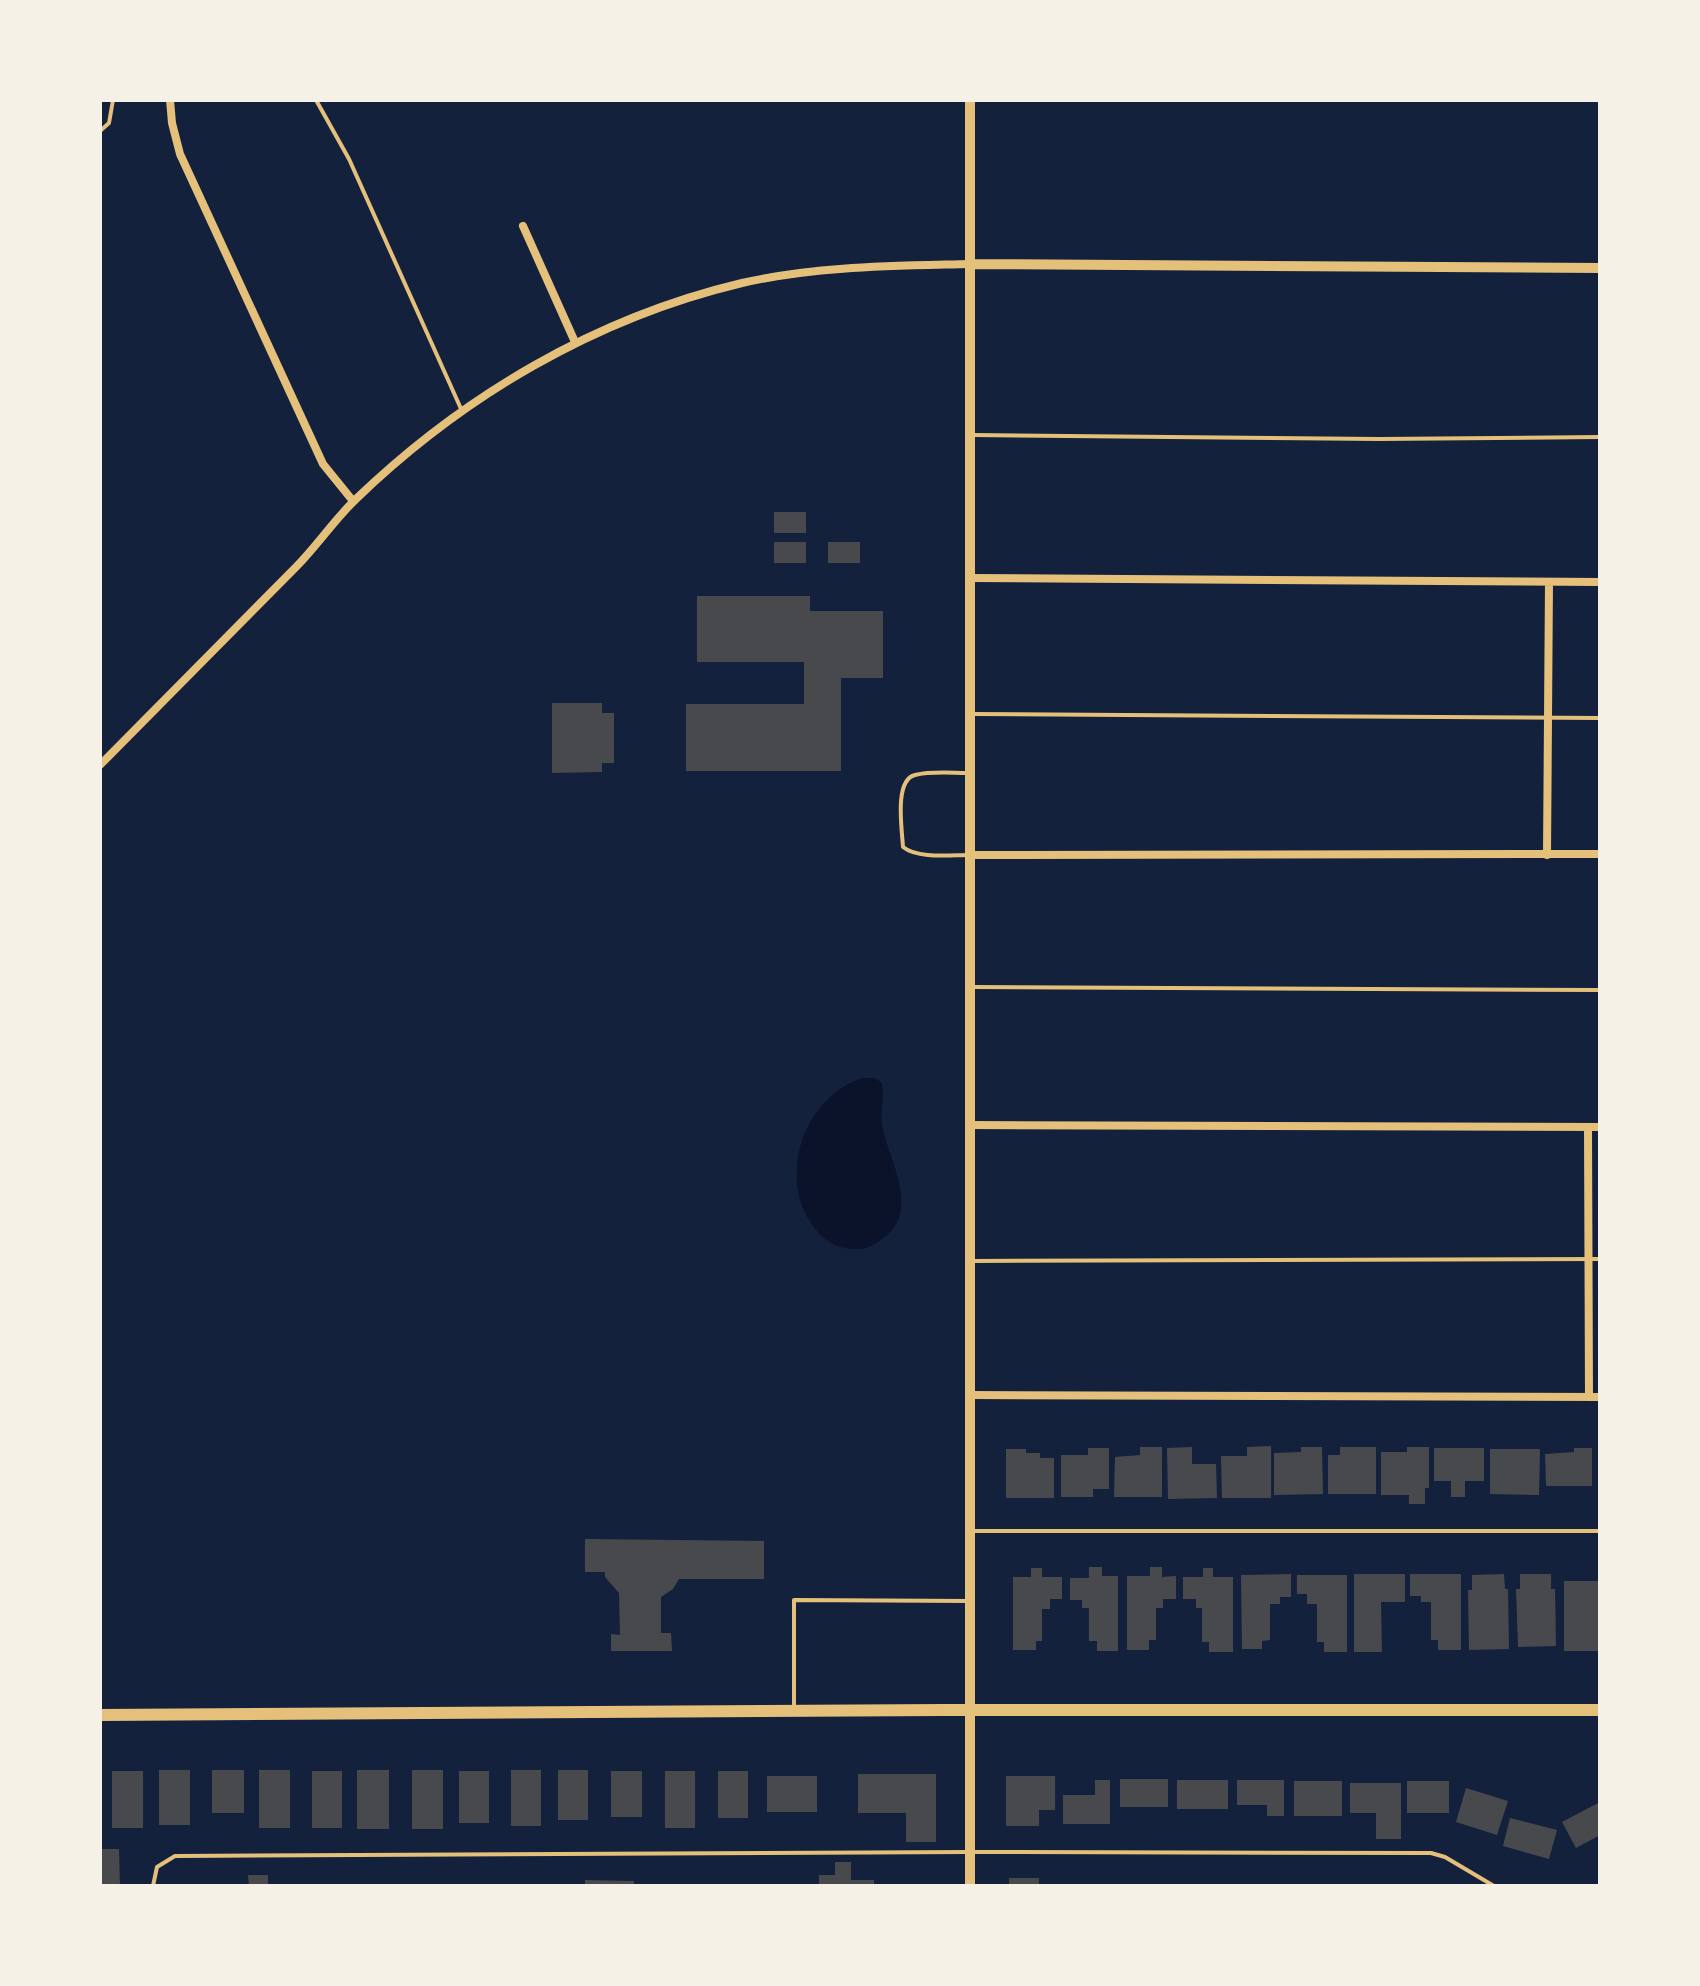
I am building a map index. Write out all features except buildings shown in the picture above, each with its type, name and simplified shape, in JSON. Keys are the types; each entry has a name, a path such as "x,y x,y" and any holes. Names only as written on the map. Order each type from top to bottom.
{"main road":[{"path":"100,1715 1600,1710"}],"street":[{"path":"170,100 180,154 323,464 353,501"},
{"path":"970,100 970,1886"},
{"path":"523,226 575,342"},
{"path":"100,765 311,552 353,501 421,441 484,395 575,342 646,313 741,283 801,273 885,266 1600,268"},
{"path":"970,578 1600,582"},
{"path":"1547,855 1549,582"},
{"path":"969,855 1600,854"},
{"path":"970,1125 1600,1127"},
{"path":"1588,1127 1589,1397"},
{"path":"970,1395 1600,1397"}],"lane":[{"path":"100,131 109,123 113,100"},
{"path":"316,100 349,159 462,411"},
{"path":"970,435 1379,439 1600,437"},
{"path":"969,714 1600,718"},
{"path":"969,855 922,854 903,847 901,794 904,782 913,775 970,773"},
{"path":"970,987 1600,990"},
{"path":"970,1261 1600,1259"},
{"path":"970,1531 1600,1531"},
{"path":"794,1711 794,1600 971,1601"},
{"path":"153,1886 157,1867 175,1856 970,1852 1431,1853 1445,1857 1494,1886"}],"water":[{"path":"863,1078 875,1078 882,1083 882,1125 899,1180 901,1203 899,1218 889,1233 870,1247 853,1249 830,1242 811,1223 801,1203 797,1182 798,1160 812,1119 826,1101 843,1087"}]}
